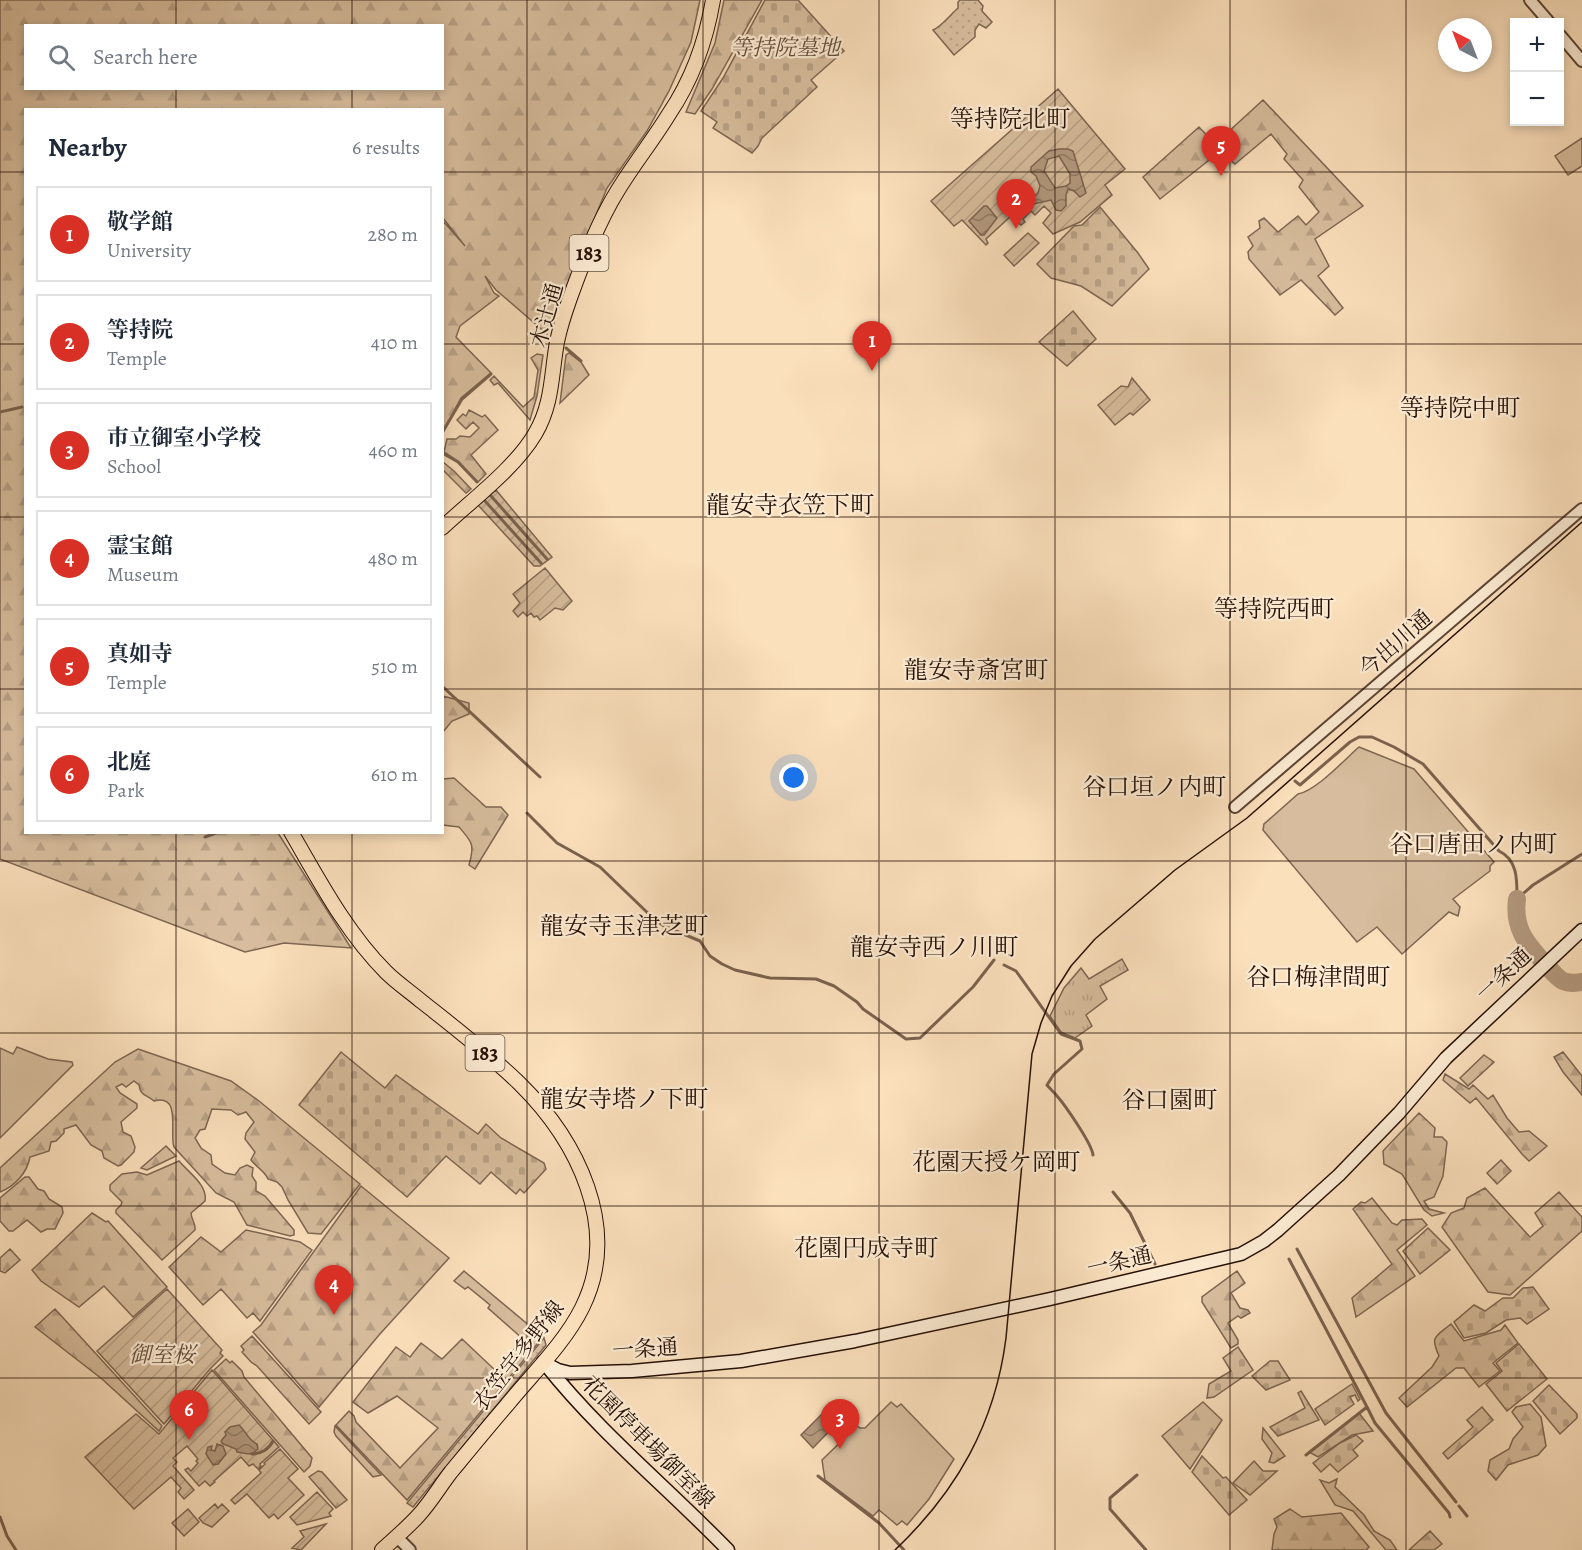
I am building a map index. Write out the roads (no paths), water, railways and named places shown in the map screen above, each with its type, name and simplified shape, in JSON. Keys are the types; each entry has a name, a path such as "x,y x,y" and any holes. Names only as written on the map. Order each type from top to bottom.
{"main road":[{"name":"木辻通","path":"444,526 528,445 543,418 551,396 557,340 570,298 613,199 670,113 690,77 702,44 712,0"},
{"name":"衣笠宇多野線","path":"292,834 341,915 367,952 388,974 518,1082 545,1112 576,1161 588,1187 599,1239 597,1264 582,1310 543,1362 419,1515 382,1550"},
{"name":"一条通","path":"543,1362 570,1373 632,1371 741,1361 855,1341 1241,1254 1278,1230 1339,1175 1399,1113 1446,1058 1582,930"},
{"name":"花園停車場御室線","path":"543,1362 608,1434 728,1550"}],"street":[{"path":"1530,0 1546,18"},
{"path":"1564,40 1582,61"},
{"name":"今出川通","path":"1235,807 1582,509"},
{"path":"397,1537 410,1550"}],"water":[{"path":"1068,149 1073,151 1086,193 1080,197 1068,189 1066,206 1061,211 1056,210 1051,200 1025,206 1020,203 1016,191 1019,188 1031,199 1038,193 1040,186 1036,176 1031,172 1031,167 1049,151","holes":["1059,156 1070,174 1070,183 1055,188 1044,171 1048,159"]},
{"path":"984,206 987,206 997,218 984,235 981,235 969,221"},
{"path":"826,1410 838,1422 813,1448 801,1435"},
{"path":"239,1425 257,1444 258,1449 252,1453 237,1452 236,1449 221,1441 230,1427"},
{"path":"217,1444 223,1446 226,1454 218,1464 213,1465 206,1454 208,1447 212,1446 211,1450 215,1451"}],"waterway":[{"path":"566,348 581,361"},
{"path":"444,430 462,399 491,374"},
{"path":"0,412 22,407"},
{"path":"444,454 458,462 477,482"},
{"path":"491,496 547,559"},
{"path":"485,501 541,563"},
{"path":"444,688 540,777"},
{"path":"1295,781 1300,785 1350,742 1359,737 1372,737 1394,747 1423,764 1499,851 1510,860 1515,871 1517,899"},
{"path":"527,813 557,843 600,867 653,918 664,926 700,941 710,956 722,964 735,970 770,978 816,979 834,986 906,1039 920,1038 973,987 994,960"},
{"path":"205,837 213,834"},
{"path":"1517,899 1533,885 1582,854"},
{"path":"1517,899 1519,928 1533,950 1561,980 1570,983 1582,982"},
{"path":"1004,965 1016,971 1061,1034 1080,1041 1082,1049 1054,1074 1047,1085 1078,1125 1093,1155"},
{"path":"1113,1192 1130,1213 1155,1264"},
{"path":"1297,1249 1386,1413 1456,1502"},
{"path":"1289,1259 1367,1407"},
{"path":"1306,1455 1367,1407 1375,1423 1450,1517"},
{"path":"252,1454 264,1451 273,1441"},
{"path":"1137,1475 1110,1498 1110,1509 1146,1550"},
{"path":"818,1476 879,1523 904,1550"},
{"path":"1459,1506 1467,1516"},
{"path":"0,1517 7,1536 16,1550"}],"tram line":[{"path":"895,1550 937,1504 954,1480 970,1454 993,1399 1006,1338 1032,1054 1052,996 1071,966 1095,939 1175,870 1247,818 1582,522"}],"place":[{"name":"真如寺","path":"1221,176"},
{"name":"等持院","path":"1016,229"},
{"name":"敬学館","path":"872,371"},
{"name":"霊宝館","path":"334,1315"},
{"name":"北庭","path":"189,1440"},
{"name":"市立御室小学校","path":"840,1449"}],"district":[{"name":"等持院北町","path":"1010,119"},
{"name":"等持院中町","path":"1460,408"},
{"name":"龍安寺衣笠下町","path":"790,505"},
{"name":"等持院西町","path":"1274,609"},
{"name":"龍安寺斎宮町","path":"976,670"},
{"name":"谷口垣ノ内町","path":"1154,787"},
{"name":"谷口唐田ノ内町","path":"1473,844"},
{"name":"龍安寺玉津芝町","path":"624,926"},
{"name":"龍安寺西ノ川町","path":"934,947"},
{"name":"谷口梅津間町","path":"1318,977"},
{"name":"龍安寺塔ノ下町","path":"624,1099"},
{"name":"谷口園町","path":"1169,1100"},
{"name":"花園天授ケ岡町","path":"996,1162"},
{"name":"花園円成寺町","path":"866,1248"}],"park label":[{"name":"等持院墓地","path":"785,47"},
{"name":"御室桜","path":"162,1354"}]}
